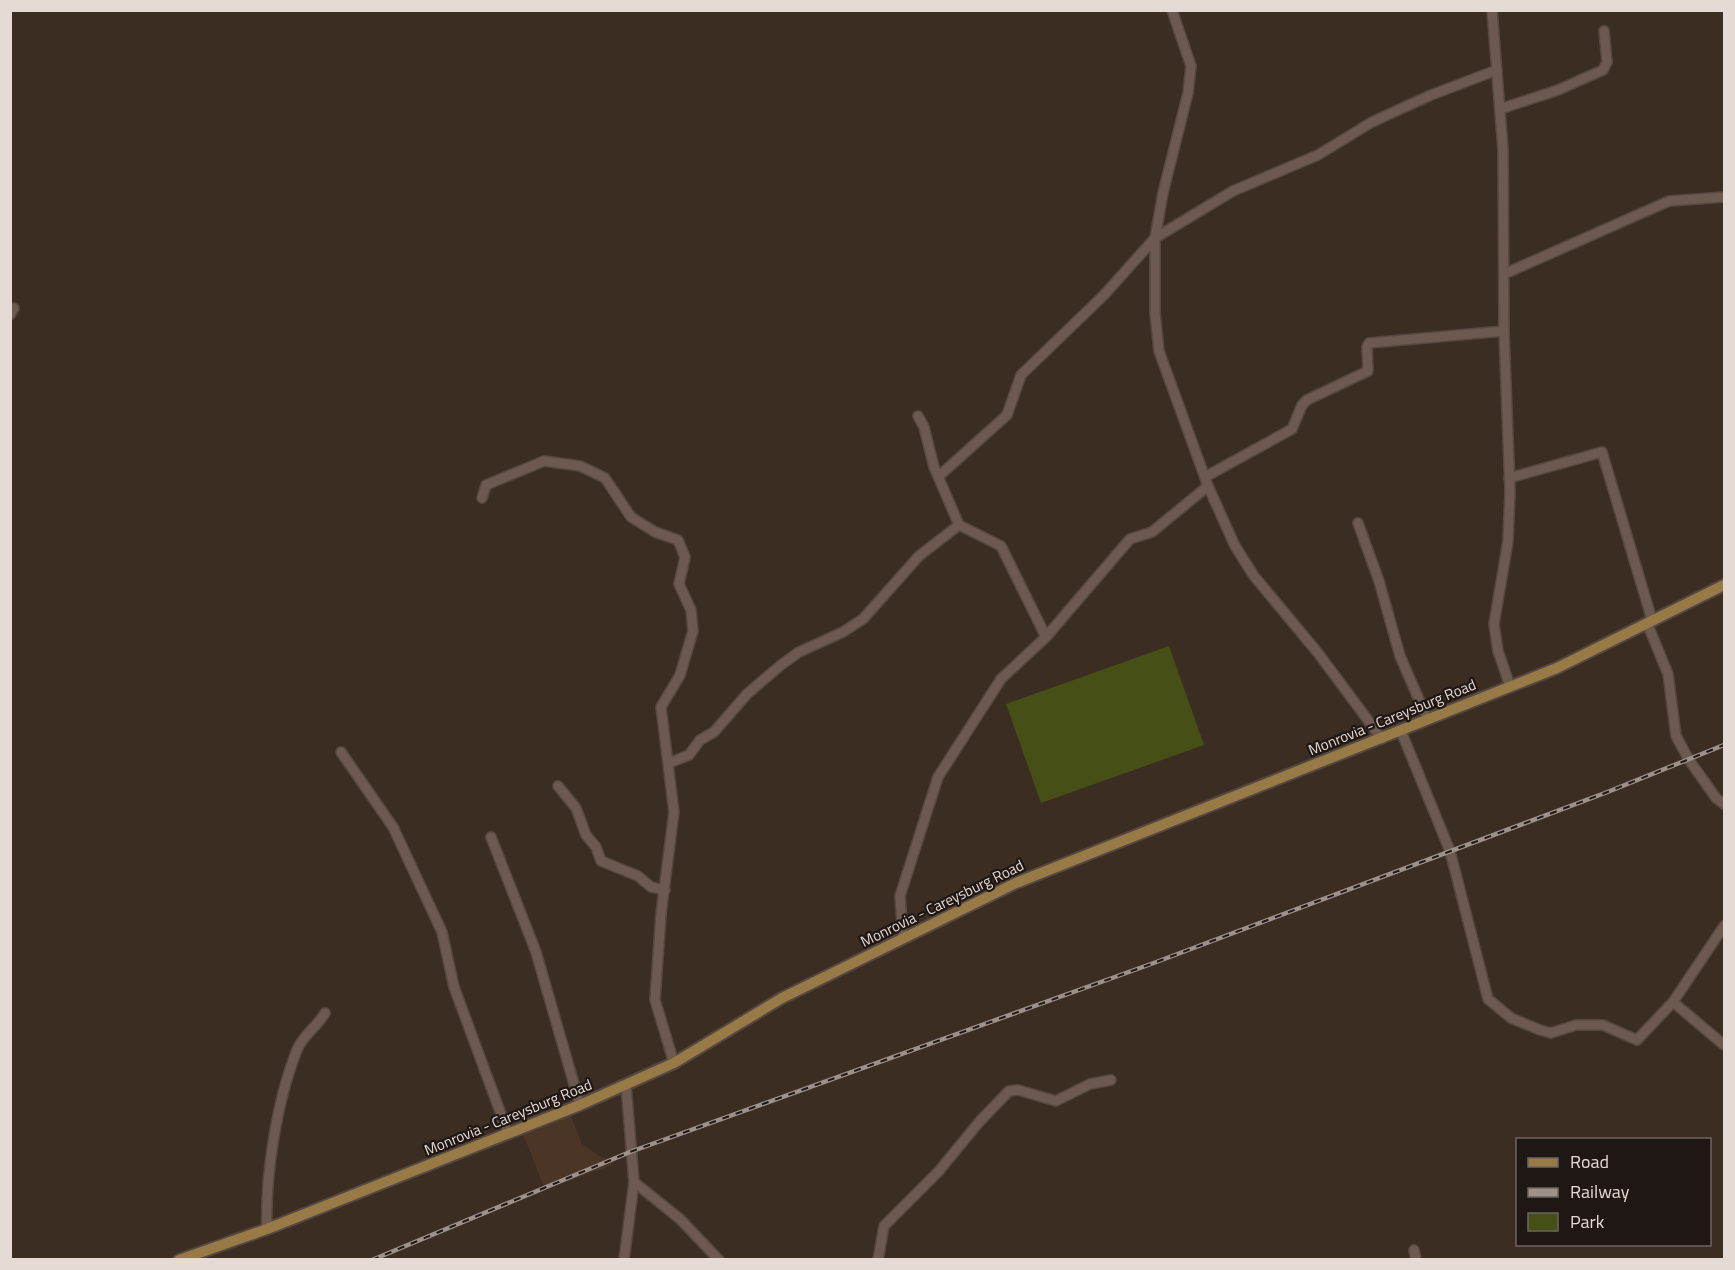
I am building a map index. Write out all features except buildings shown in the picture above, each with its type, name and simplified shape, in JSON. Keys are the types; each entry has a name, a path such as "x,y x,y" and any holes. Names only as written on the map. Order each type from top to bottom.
{"main road":[{"name":"Monrovia - Careysburg Road","path":"179,1260 267,1229 580,1106 674,1063 782,998 1016,883 1557,668 1725,585"}],"street":[{"path":"1172,10 1191,66 1188,93 1163,193 1155,238 1155,313 1160,351 1206,482 1235,546 1254,576 1318,654 1382,739"},
{"path":"1492,10 1500,110 1509,478 1508,541 1494,624 1498,651 1510,686"},
{"path":"1500,110 1558,90 1603,70 1607,62 1604,31"},
{"path":"939,476 1007,415 1021,375 1104,295 1155,238 1233,191 1318,155 1372,122 1431,95 1497,70"},
{"path":"1504,274 1668,201 1725,197"},
{"path":"903,938 900,896 938,777 1001,679 1046,637 1130,539 1152,532 1206,482 1292,429 1302,405 1307,400 1368,370 1367,347 1370,344 1504,331"},
{"path":"918,416 959,525 1001,546 1046,637"},
{"path":"1509,478 1602,452 1649,622 1668,674 1676,736 1689,760 1716,798 1725,804"},
{"path":"482,498 486,486 544,461 580,466 605,478 631,517 655,532 678,540 685,556 679,584 691,610 693,631 680,675 661,707 675,812 658,945 655,1000 674,1063"},
{"path":"1358,523 1379,581 1400,656 1427,718"},
{"path":"669,763 689,755 700,740 714,732 747,694 781,665 799,652 843,632 863,619 919,556 959,525"},
{"path":"1401,731 1450,851 1488,999 1511,1018 1551,1033 1576,1025 1603,1025 1637,1040 1673,1002 1725,926"},
{"path":"341,752 393,827 442,932 454,987 508,1133"},
{"path":"558,786 576,808 586,835 596,847 601,861 638,876 651,887 665,890"},
{"path":"491,837 536,952 580,1106"},
{"path":"1673,1002 1725,1045"},
{"path":"267,1229 266,1200 281,1102 298,1048 325,1013"},
{"path":"878,1260 884,1227 938,1172 980,1121 1010,1091 1018,1090 1056,1101 1090,1084 1111,1080"},
{"path":"624,1260 634,1182 626,1085"},
{"path":"634,1182 680,1219 719,1260"}],"shaded area":[{"path":"571,1116 582,1144 602,1158 609,1158 612,1165 545,1189 523,1134"}],"green space":[{"path":"1169,646 1204,745 1041,803 1006,704"}],"railway":[{"path":"372,1260 630,1152 1151,964 1605,793 1724,745"}]}
